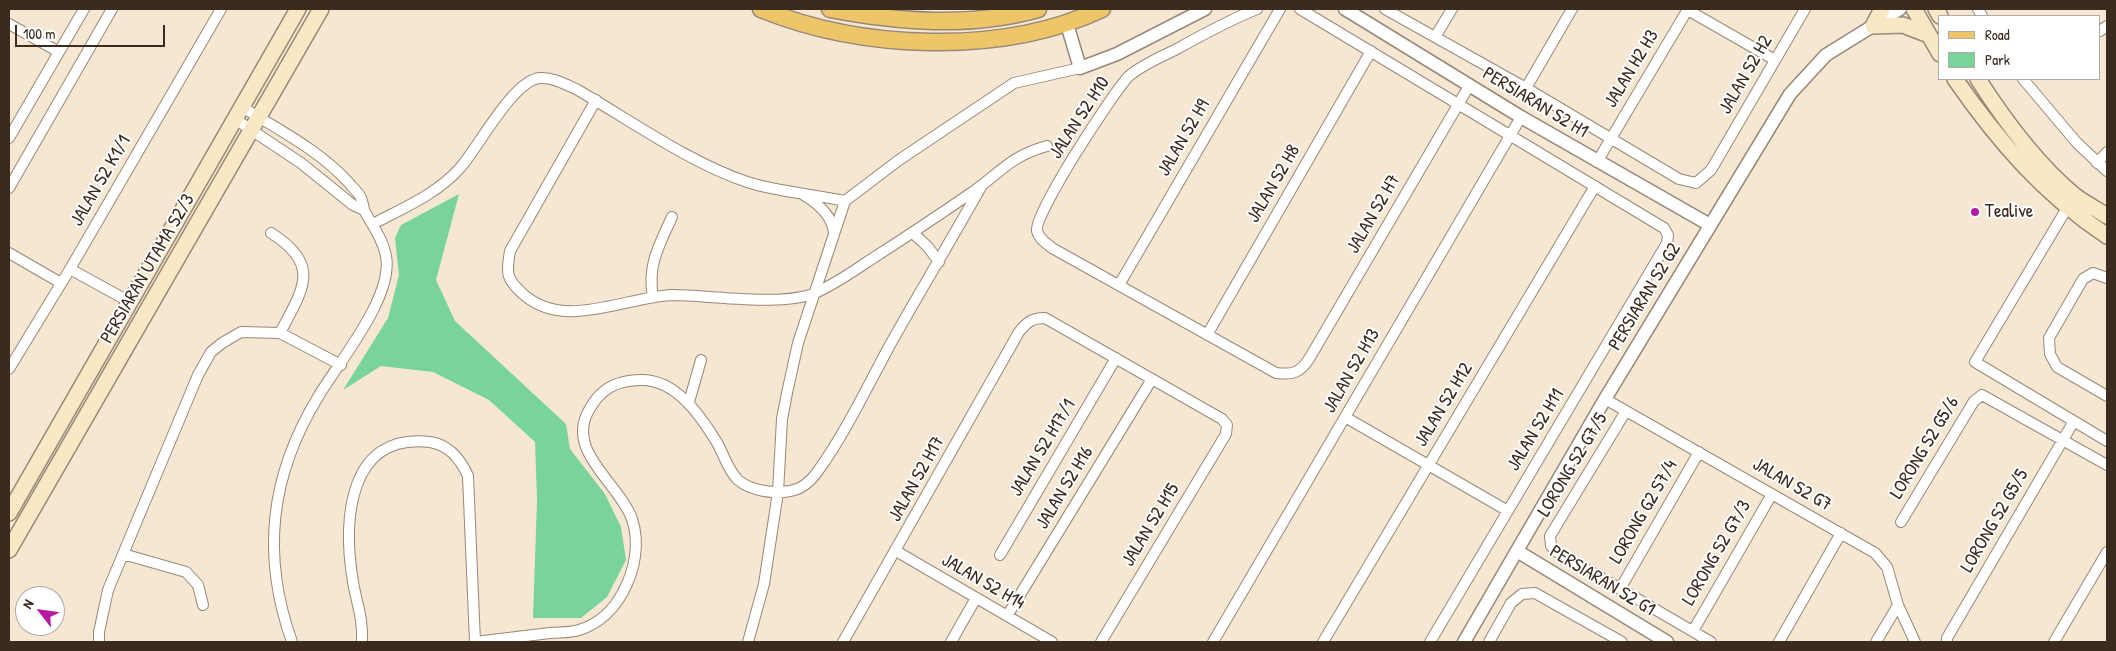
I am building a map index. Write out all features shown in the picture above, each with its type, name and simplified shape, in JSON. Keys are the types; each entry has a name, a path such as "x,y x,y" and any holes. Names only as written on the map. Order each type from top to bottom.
{"main road":[{"name":"PERSIARAN UTAMA S2/3","path":"9,513 298,9"},
{"name":"PERSIARAN UTAMA S2/3","path":"9,550 321,9"},
{"path":"761,9 828,30 892,40 925,41 987,38 1026,33 1067,24 1102,9"},
{"path":"830,9 880,19 924,22 978,19 1038,9"},
{"path":"1872,26 1882,9"},
{"path":"1914,9 1938,51"},
{"path":"1872,26 1904,25 1928,35"},
{"path":"1956,80 2000,140 2026,170 2071,202 2107,236"},
{"path":"1979,80 2011,127 2071,202 2107,216"}],"street":[{"path":"9,138 84,9"},
{"path":"9,188 112,9"},
{"name":"JALAN S2 K1/1","path":"9,369 70,269 221,9"},
{"path":"748,642 764,584 778,492 782,419 798,343 845,201 898,160 1014,83 1080,68 1117,54 1205,9"},
{"name":"JALAN S2 H10","path":"1119,285 1042,240 1036,230 1038,220 1047,201 1114,93 1131,75 1233,18 1257,9"},
{"name":"JALAN S2 H9","path":"1119,285 1280,9"},
{"path":"1300,9 1594,186"},
{"name":"PERSIARAN S2 H1","path":"1345,9 1521,118 1710,225"},
{"path":"1385,9 1611,138"},
{"path":"1435,37 1452,9"},
{"path":"1526,88 1572,9"},
{"path":"1687,9 1775,60"},
{"name":"JALAN H2 H3","path":"1597,162 1687,9"},
{"name":"JALAN S2 H2","path":"1611,138 1679,179 1696,183 1711,170 1805,9"},
{"name":"PERSIARAN S2 G2","path":"1464,642 1605,399 1796,87 1826,54 1900,9"},
{"path":"9,24 59,52"},
{"path":"1067,24 1080,68"},
{"name":"JALAN S2 H8","path":"1207,334 1371,51"},
{"path":"373,224 428,194 460,169 518,89 538,78 558,81 596,100 720,171 748,182 845,201"},
{"path":"2027,80 2097,163 2107,171"},
{"name":"JALAN S2 H7","path":"1119,285 1276,373 1288,375 1296,373 1302,369 1309,359 1469,86"},
{"path":"596,100 510,251 506,269 512,284 529,299 558,310 579,312 671,296 792,299 815,293 913,233 982,185 1012,160 1047,146"},
{"path":"238,113 255,123 299,142 338,172 361,197 364,210 373,224 386,258 384,282 376,304 341,365 319,395 298,433 286,465 276,503 272,542 277,591 292,642"},
{"name":"JALAN S2 H13","path":"1212,642 1521,118"},
{"path":"255,123 290,155 353,205 364,210"},
{"path":"290,155 299,142"},
{"path":"2097,163 2107,152"},
{"path":"362,642 361,609 353,583 348,539 352,498 366,464 380,451 417,441 435,443 452,452 462,463 468,476 475,642 579,630 599,620 616,605 628,582 633,565 636,534 623,501 588,453 582,437 582,422 599,395 614,384 633,380 649,380 664,386 689,402 717,442 729,469 740,482 756,489 778,492 793,491 807,484 817,472 982,185"},
{"name":"JALAN S2 H11","path":"1430,642 1667,243 1668,235 1664,228 1594,186"},
{"name":"JALAN S2 H12","path":"1323,642 1594,186"},
{"path":"796,191 808,198 828,215 833,223 834,234"},
{"path":"2071,202 1975,362 2106,438"},
{"path":"654,298 650,283 654,257 672,217"},
{"path":"271,233 290,245 297,253 304,273 302,289 280,333"},
{"path":"913,233 928,247 938,262"},
{"path":"9,253 61,283"},
{"path":"70,269 130,302"},
{"path":"2107,278 2093,272 2083,279 2049,338 2050,354 2057,367 2107,396"},
{"name":"JALAN S2 H17","path":"843,642 1027,322 1035,318 1045,318 1116,358"},
{"path":"99,642 99,632 108,590 198,375 211,352 222,342 240,332 280,333 341,365"},
{"path":"1116,358 1152,379"},
{"name":"JALAN S2 H17/1","path":"1000,554 1116,358"},
{"path":"689,402 701,360"},
{"name":"JALAN S2 H15","path":"1101,642 1226,434 1227,425 1222,419 1152,379"},
{"name":"JALAN S2 H16","path":"1007,616 1152,379"},
{"name":"LORONG S2 G5/6","path":"1901,522 1974,400 1982,395 2063,439"},
{"name":"JALAN S2 G7","path":"1605,399 1880,556 1893,582 1898,605 1915,642"},
{"name":"LORONG S2 G7/5","path":"1620,589 1557,552 1552,546 1550,536 1626,411"},
{"path":"1345,416 1508,511"},
{"name":"LORONG S2 G5/5","path":"1947,640 2074,421"},
{"path":"2063,439 2107,465"},
{"name":"LORONG G2 S7/4","path":"1620,589 1699,452"},
{"name":"LORONG S2 G7/3","path":"1693,631 1772,494"},
{"path":"1779,642 1841,533"},
{"name":"JALAN S2 H14","path":"896,551 1052,642"},
{"name":"PERSIARAN S2 G1","path":"1517,551 1668,642"},
{"path":"2054,642 2107,552"},
{"path":"123,554 186,572 198,585 203,605"},
{"path":"1620,589 1711,642"},
{"path":"1489,642 1512,603 1522,594 1534,593 1610,639 1622,642"},
{"path":"951,642 976,598"},
{"path":"1876,642 1898,605"}],"green space":[{"path":"459,194 436,280 455,321 566,424 570,449 605,494 621,527 626,560 607,597 581,618 533,618 537,500 535,442 489,400 433,372 381,366 343,390 388,318 399,275 395,238 401,225"}],"place":[{"name":"Tealive","path":"1975,212"}]}
